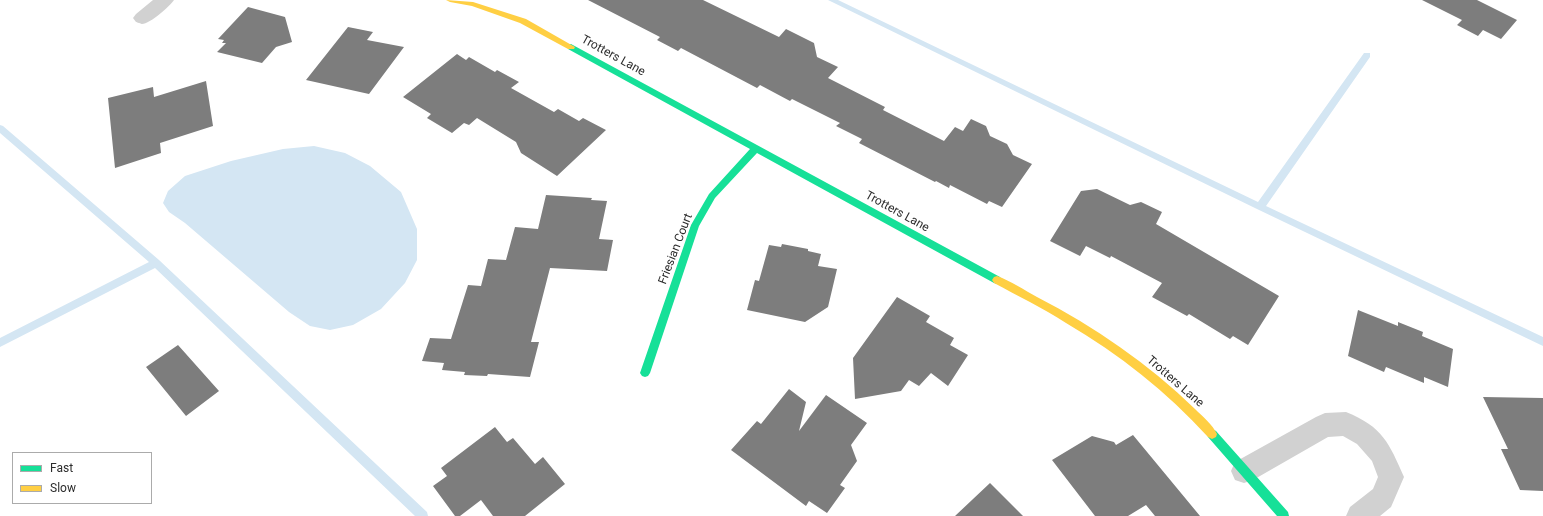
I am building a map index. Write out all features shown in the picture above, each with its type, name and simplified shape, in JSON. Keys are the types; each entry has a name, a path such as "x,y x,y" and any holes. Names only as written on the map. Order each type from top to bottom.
{"street":[{"path":"142,18 165,0"},
{"name":"Trotters Lane","path":"450,0 473,4 523,21 1080,326 1142,369 1191,410 1284,516"},
{"name":"Friesian Court","path":"645,373 695,225 712,196 756,148"},
{"path":"1244,471 1325,425 1346,424 1366,436 1381,453 1391,477 1382,498 1359,516"}],"water":[{"path":"314,146 345,153 370,166 401,192 417,229 417,260 405,283 381,309 353,325 330,330 310,326 289,312 185,223 169,212 163,203 168,191 185,176 231,161 283,149"}],"building":[{"path":"588,0 703,0 779,37 786,29 814,43 817,57 838,67 828,78 885,107 883,110 944,141 955,127 963,131 971,119 986,126 990,136 1007,144 1013,155 1032,164 1002,207 989,201 987,204 950,185 949,188 936,181 935,182 859,143 862,139 836,126 840,123 792,99 790,101 760,85 757,88 681,48 678,51 657,40 660,37"},
{"path":"1422,0 1477,0 1517,20 1501,39 1483,30 1478,36 1457,25 1462,20"},
{"path":"248,7 285,17 292,42 276,47 262,63 217,52 226,43 222,43 224,40 218,39"},
{"path":"348,27 373,32 367,40 404,47 369,94 306,80"},
{"path":"457,54 466,60 469,57 495,72 497,70 519,82 511,88 554,112 558,109 579,121 583,118 606,130 557,176 521,153 516,142 477,118 469,125 464,123 452,133 427,118 431,114 403,97"},
{"path":"206,81 213,126 160,143 161,153 115,168 108,98 153,87 154,97"},
{"path":"1097,189 1130,205 1141,202 1162,212 1156,224 1279,296 1248,345 1233,336 1230,339 1189,314 1187,316 1152,297 1162,283 1111,256 1110,258 1086,246 1080,256 1050,241 1081,191"},
{"path":"546,195 592,198 591,200 607,201 599,239 613,240 607,271 550,268 531,342 539,342 530,377 488,374 487,376 464,375 465,372 442,370 444,363 422,361 430,338 451,339 468,285 481,286 488,259 506,260 515,227 538,229"},
{"path":"782,244 808,249 808,251 821,254 818,266 837,269 828,307 805,322 747,310 755,280 759,281 769,245 781,247"},
{"path":"897,297 930,316 926,322 954,338 950,345 968,355 948,386 931,373 919,386 909,380 901,391 855,399 853,358"},
{"path":"1358,310 1398,326 1398,322 1423,332 1422,336 1453,349 1448,387 1424,377 1424,383 1386,367 1384,372 1348,356"},
{"path":"178,345 219,391 186,416 146,367"},
{"path":"789,389 806,402 799,431 826,395 867,423 851,445 857,461 840,485 845,488 827,513 809,501 806,506 731,450 757,421 761,424"},
{"path":"1483,397 1543,398 1543,491 1520,490 1501,449 1508,449"},
{"path":"495,427 507,442 513,438 535,464 543,457 565,484 525,516 493,516 481,500 460,516 455,516 433,486 447,476 441,468"},
{"path":"1133,435 1200,516 1155,516 1146,505 1128,516 1095,516 1052,460 1092,436 1114,442 1116,445"},
{"path":"990,483 1023,516 955,516"}],"waterway":[{"path":"832,0 1260,207"},
{"path":"1260,207 1367,55"},
{"path":"0,128 156,263"},
{"path":"1260,207 1543,342"},
{"path":"0,343 156,263"},
{"path":"156,263 423,516"}],"traffic: fast":[{"path":"571,47 997,280"},
{"path":"645,373 695,225 712,196 756,148"},
{"path":"1212,434 1284,516"}],"traffic: slow":[{"path":"450,0 473,4 523,21 571,47"},
{"path":"997,280 1070,320 1133,362 1167,389 1212,434"}]}
